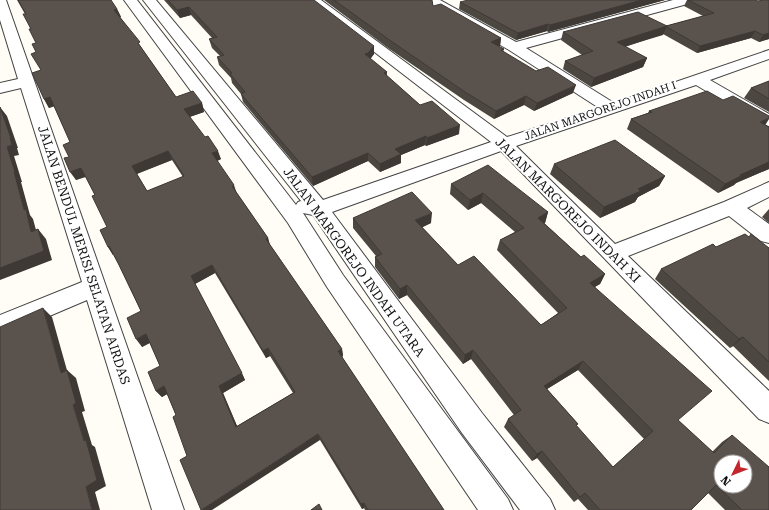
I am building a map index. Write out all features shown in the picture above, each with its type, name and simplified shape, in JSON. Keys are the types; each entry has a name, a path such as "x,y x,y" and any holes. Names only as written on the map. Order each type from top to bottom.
{"street":[{"name":"JALAN BENDUL MERISI SELATAN AIRDAS","path":"0,0 168,510"},
{"name":"JALAN MARGOREJO INDAH UTARA","path":"130,0 295,218 335,281 497,510"},
{"name":"JALAN MARGOREJO INDAH UTARA","path":"149,0 318,209 472,423 539,510"},
{"name":"JALAN MARGOREJO INDAH XI","path":"313,0 504,144 769,410"},
{"path":"431,0 451,5 612,109"},
{"path":"514,47 687,0"},
{"name":"JALAN MARGOREJO INDAH I","path":"295,218 306,221 311,220 316,217 318,209 769,54"},
{"path":"697,79 769,121"},
{"path":"0,88 27,82"},
{"path":"612,254 731,207 769,189"},
{"path":"731,207 769,235"},
{"path":"0,326 95,287"}],"building":[{"path":"18,0 111,0 117,9 114,10 140,42 138,43 176,97 193,91 202,103 184,109 205,137 208,136 218,151 212,153 234,185 232,186 268,238 266,239 342,349 338,351 444,510 368,510 364,503 361,504 318,434 201,510 180,460 187,456 173,417 176,415 164,386 156,391 148,372 160,366 146,334 136,339 127,318 141,311 100,230 107,227 92,196 95,195 81,168 70,172 64,158 69,157 63,145 70,142 50,97 44,99 32,73 41,70 31,54 36,52 32,44 36,43 23,14 26,14","holes":["168,151 184,176 147,191 132,166","212,265 263,351 268,348 295,392 236,427 219,386 242,373 191,276"]},
{"path":"168,0 314,0 374,46 368,53 365,54 387,72 384,73 420,105 432,101 460,125 427,138 426,136 395,149 401,154 380,164 368,153 312,177 241,94 245,92 230,74 232,73 217,57 224,55 209,39 217,37 189,7 177,10"},
{"path":"334,0 432,0 433,6 441,4 501,38 491,42 504,49 501,50 536,71 548,67 576,85 537,103 526,96 496,111 465,92"},
{"path":"468,0 642,0 518,33 460,2"},
{"path":"688,0 769,0 769,33 763,35 755,31 700,46 666,26 714,13"},
{"path":"638,12 667,26 617,42 647,58 594,78 565,61 593,51 563,32"},
{"path":"769,81 769,99 751,88"},
{"path":"707,91 723,100 733,96 769,116 769,118 760,122 769,127 769,162 740,175 741,176 725,184 631,119 652,112 649,111"},
{"path":"0,107 11,138 12,145 7,147 15,172 24,210 26,209 31,232 38,229 44,251 0,268"},
{"path":"615,140 665,176 638,189 641,191 604,207 554,164"},
{"path":"488,165 548,212 538,218 581,257 584,255 605,274 590,283 712,391 678,420 714,453 732,435 769,467 769,510 742,510 725,494 753,494 753,454 713,454 713,488 691,510 600,510 585,493 580,497 542,451 537,454 508,419 521,410 473,350 465,355 407,285 400,289 375,257 382,254 353,218 412,192 432,213 415,220 458,265 474,256 541,325 567,308 500,240 524,228 483,193 470,200 451,184","holes":["583,361 653,431 613,467 576,425 578,424 544,386"]},
{"path":"745,234 749,237 751,234 769,248 769,362 743,337 739,339 661,269 713,244 716,247"},
{"path":"43,308 61,373 67,370 76,403 73,405 84,441 86,440 97,480 86,487 92,510 0,510 0,327"},
{"path":"319,504 322,510 311,510"}]}
